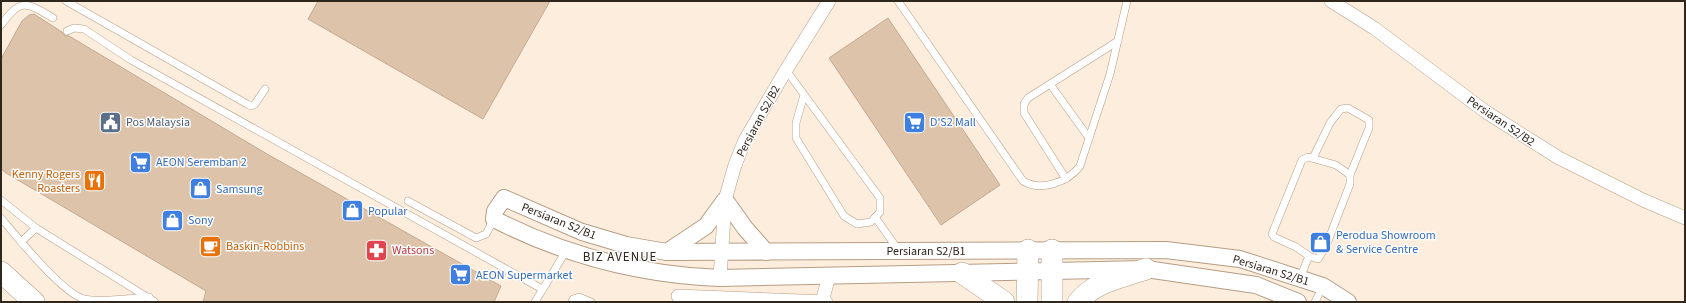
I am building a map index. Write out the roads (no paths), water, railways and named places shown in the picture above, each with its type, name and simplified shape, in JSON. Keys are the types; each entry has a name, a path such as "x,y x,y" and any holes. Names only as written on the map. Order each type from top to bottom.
{"main road":[{"path":"1027,302 1028,250"},
{"path":"1052,261 1052,302"},
{"path":"1078,302 1092,289 1106,282 1146,269"},
{"path":"1,272 34,302"},
{"path":"962,273 1004,302"}],"street":[{"name":"Persiaran S2/B2","path":"720,278 725,200 735,165 745,140 829,1"},
{"name":"Persiaran S2/B2","path":"1331,1 1374,28 1486,112 1559,158 1643,200 1685,218"},
{"name":"Persiaran S2/B1","path":"1298,302 1256,285 1146,269 1052,261 1028,250 667,252 626,245 582,232 504,198 495,211 494,219 527,236 566,251 613,263 684,277 720,278 1028,271 1052,261 1173,251 1240,259 1323,286 1348,302"},
{"path":"667,252 706,226 725,200 745,228 766,252"},
{"path":"684,277 678,299 824,302 828,276"}],"lane":[{"path":"66,1 251,106 255,104 265,89"},
{"path":"898,1 1023,181 1030,186 1039,187 1074,175 1080,166 1110,74 1127,1"},
{"path":"1,25 11,7 19,2 30,3 54,18"},
{"path":"67,31 74,28 84,29 131,60 542,289"},
{"path":"1066,179 1024,113 1024,104 1028,98 1118,41"},
{"path":"786,70 880,198 880,212 871,222 857,224 844,216 796,138 796,123 804,95"},
{"path":"1050,84 1089,138"},
{"path":"1313,158 1330,123 1341,109 1348,108 1370,120 1369,128 1350,175 1350,184 1326,246 1318,259 1309,256 1296,247 1274,238 1272,234 1302,160 1308,156 1313,158 1336,165 1350,175"},
{"path":"1,200 36,228 114,278 152,300"},
{"path":"408,201 476,238 486,234 494,219"},
{"path":"875,217 899,251"},
{"path":"1,218 21,242 73,294 92,301 152,300"},
{"path":"21,242 36,228"},
{"path":"535,302 566,251"},
{"path":"1300,278 1309,256"},
{"path":"1315,302 1323,286"},
{"path":"572,302 574,299 579,297 592,302"}],"place":[{"name":"Pos Malaysia","path":"111,122"},
{"name":"D'S2 Mall","path":"914,122"},
{"name":"AEON Seremban 2","path":"140,162"},
{"name":"Kenny Rogers Roasters","path":"95,181"},
{"name":"Samsung","path":"201,189"},
{"name":"Popular","path":"352,211"},
{"name":"Sony","path":"172,220"},
{"name":"Perodua Showroom & Service Centre","path":"1320,242"},
{"name":"Baskin-Robbins","path":"211,246"},
{"name":"Watsons","path":"376,250"},
{"name":"AEON Supermarket","path":"461,275"}],"district":[{"name":"BIZ AVENUE","path":"620,256"}]}
